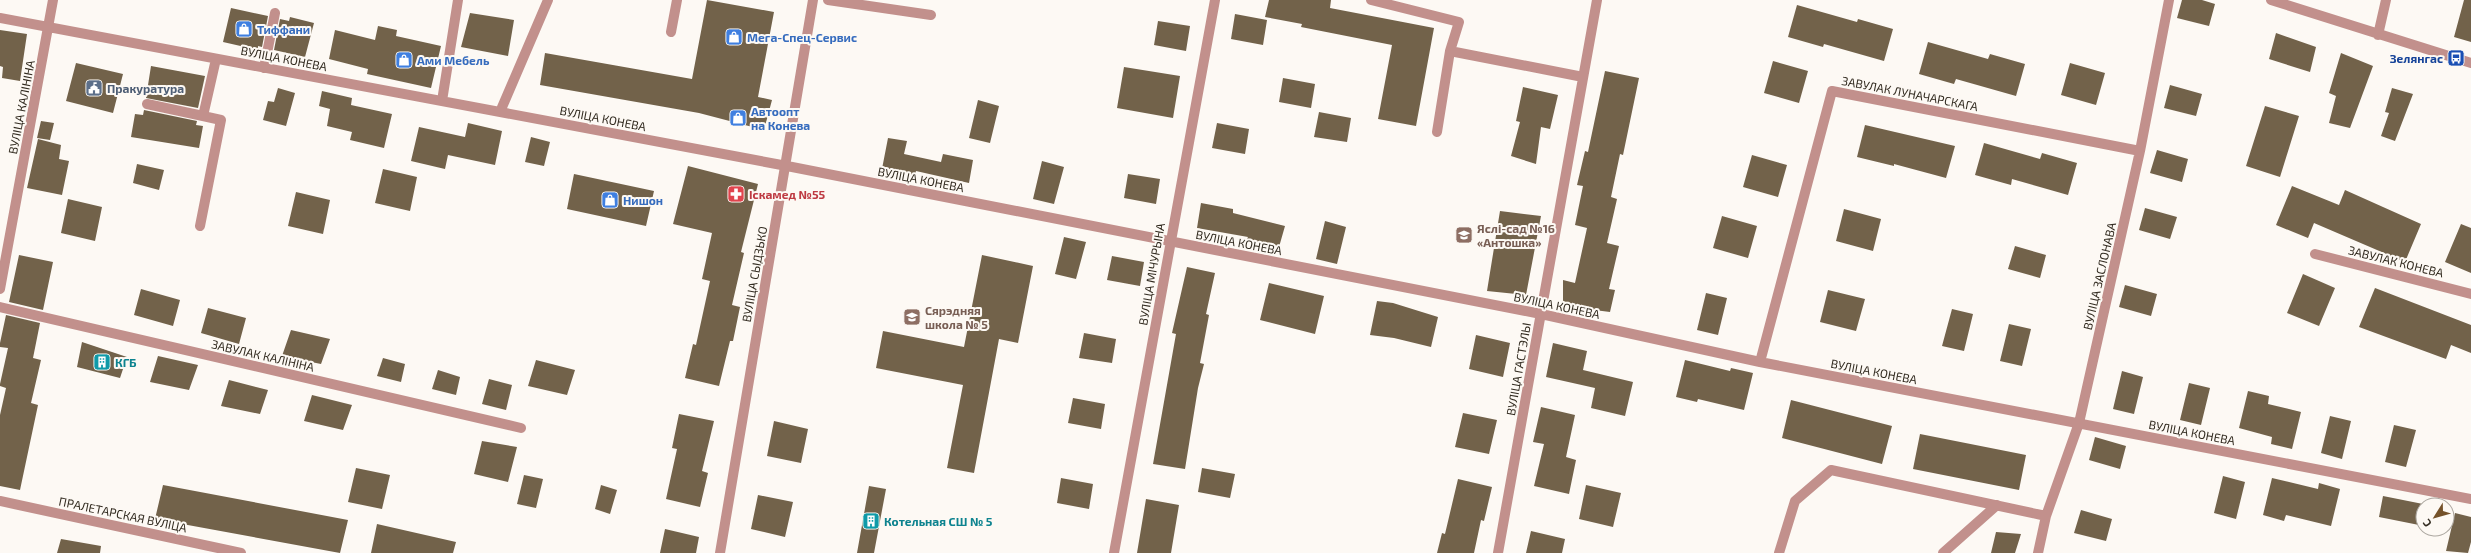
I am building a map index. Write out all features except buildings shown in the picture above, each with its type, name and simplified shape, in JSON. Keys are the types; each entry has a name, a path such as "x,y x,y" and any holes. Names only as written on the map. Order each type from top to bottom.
{"street":[{"name":"ВУЛІЦА КАЛІНІНА","path":"0,289 53,0"},
{"path":"442,101 458,0"},
{"path":"500,112 548,0"},
{"path":"671,32 677,0"},
{"name":"ВУЛІЦА СЫДЗЬКО","path":"720,553 814,0"},
{"path":"828,0 931,15"},
{"name":"ВУЛІЦА МІЧУРЫНА","path":"1114,553 1169,242 1215,0"},
{"path":"1371,0 1459,22 1450,51 1437,132"},
{"name":"ВУЛІЦА ГАСТЭЛЫ","path":"1498,553 1597,0"},
{"name":"ВУЛІЦА ЗАСЛОНАВА","path":"2038,553 2046,516 2079,423 2140,152 2169,0"},
{"path":"2271,0 2378,36 2471,63"},
{"path":"2378,36 2386,0"},
{"path":"264,68 275,13"},
{"name":"ВУЛІЦА КОНЕВА","path":"0,18 787,166 1540,314 1760,362 2471,499"},
{"path":"1450,51 1583,77"},
{"path":"203,116 216,59"},
{"name":"ЗАВУЛАК ЛУНАЧАРСКАГА","path":"1760,362 1832,91 2140,152"},
{"path":"147,104 221,120 200,226"},
{"name":"ЗАВУЛАК КОНЕВА","path":"2315,254 2471,294"},
{"name":"ЗАВУЛАК КАЛІНІНА","path":"0,307 521,428"},
{"path":"1779,553 1794,501 1831,470 2046,516"},
{"name":"ПРАЛЕТАРСКАЯ ВУЛІЦА","path":"0,501 241,553"},
{"path":"1943,553 1997,505"}],"place":[{"name":"Тиффани","path":"244,29"},
{"name":"Мега-Спец-Сервис","path":"734,37"},
{"name":"Зелянгас","path":"2456,58"},
{"name":"Ами Мебель","path":"404,60"},
{"name":"Пракуратура","path":"94,88"},
{"name":"Автоопт на Конева","path":"738,118"},
{"name":"Іскамед №55","path":"736,194"},
{"name":"Нишон","path":"610,200"},
{"name":"Яслі-сад №16 «Антошка»","path":"1464,235"},
{"name":"Сярэдняя школа № 5","path":"912,317"},
{"name":"КГБ","path":"102,362"},
{"name":"Котельная СШ № 5","path":"871,521"}]}
